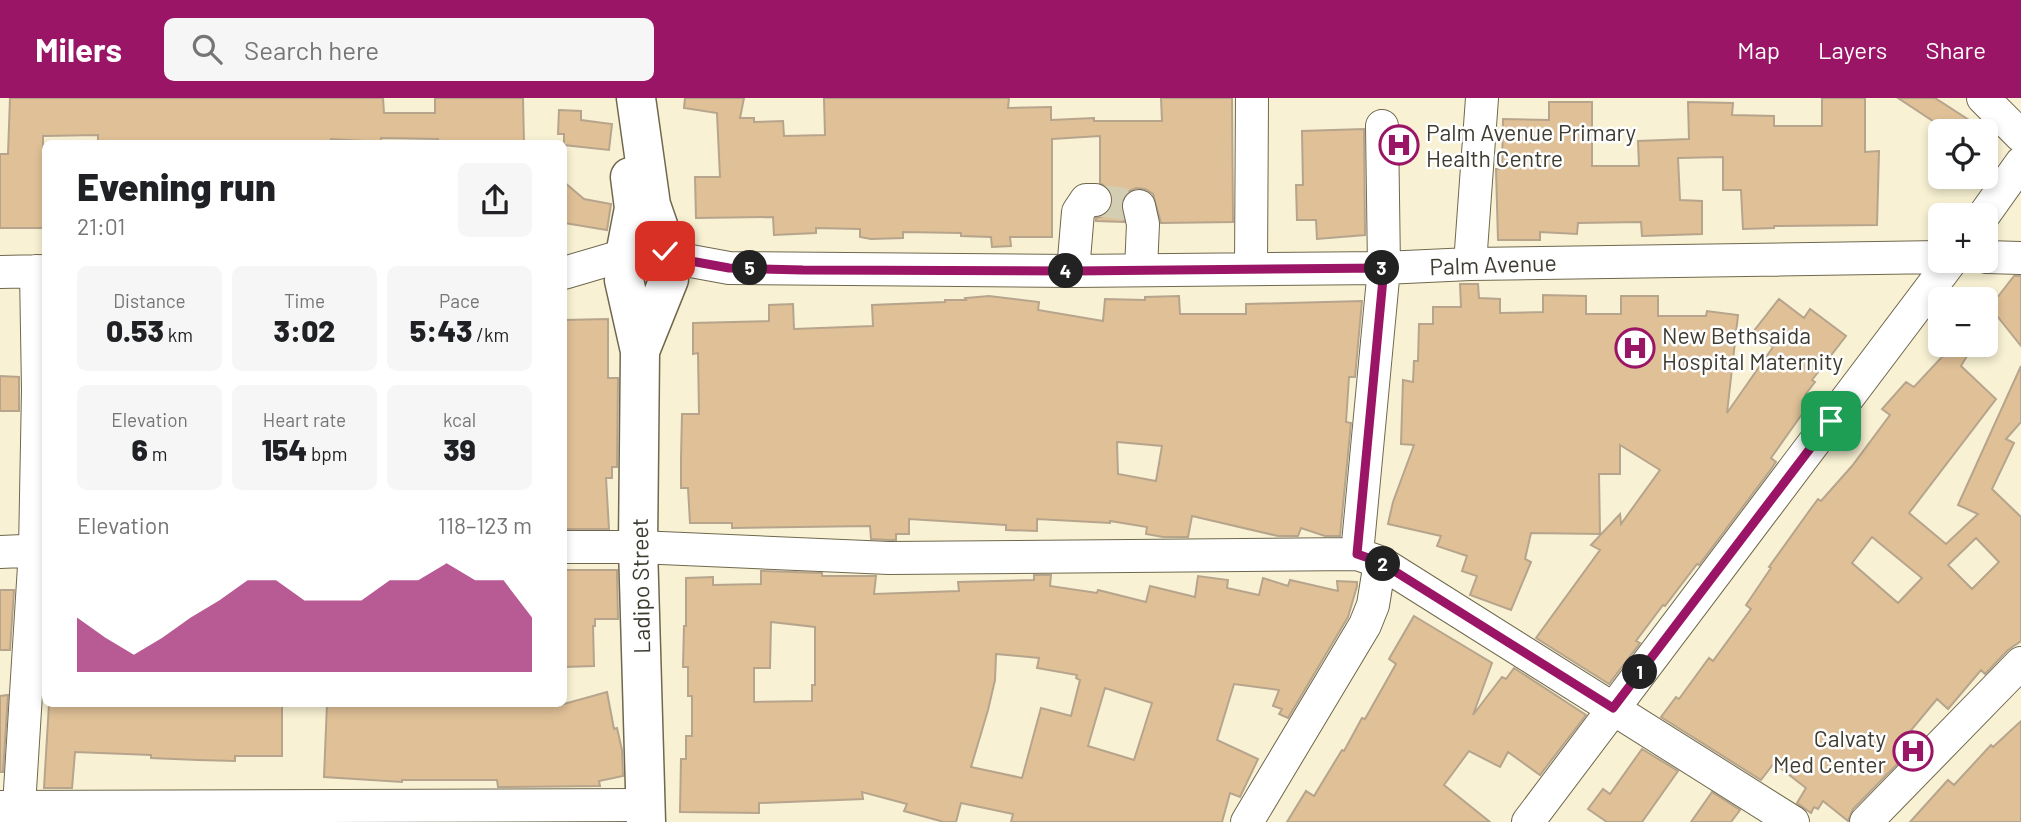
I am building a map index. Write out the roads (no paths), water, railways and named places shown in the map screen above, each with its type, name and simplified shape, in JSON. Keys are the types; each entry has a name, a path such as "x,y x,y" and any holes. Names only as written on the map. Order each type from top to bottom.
{"main road":[{"name":"Ladipo Street","path":"621,98 634,208 625,267 640,351 638,547 649,817"},
{"path":"625,267 636,290 651,292 664,285 669,268 651,205 636,98"},
{"name":"Ladipo Street","path":"640,351 669,268"}],"street":[{"path":"1251,98 1251,268"},
{"path":"1470,264 1482,98"},
{"path":"1983,98 2021,135"},
{"path":"1247,822 1365,625 1373,605 1369,558 1384,268 1382,126"},
{"path":"1993,203 2021,163"},
{"path":"1073,271 1077,212 1086,200 1095,200"},
{"path":"1139,206 1143,224 1141,270"},
{"name":"Palm Avenue","path":"669,268 1073,271 1928,257"},
{"path":"1998,257 2021,257"},
{"path":"567,273 625,267"},
{"path":"0,272 41,271 38,390 40,550 12,812 649,817"},
{"path":"1528,822 1942,273"},
{"path":"567,547 638,547 889,558 1369,558 1613,708 1784,820"},
{"path":"0,552 40,550"},
{"path":"1866,822 2021,663"}],"tunnel":[{"path":"1095,200 1139,206"}],"place":[{"name":"Palm Avenue Primary Health Centre","path":"1399,145"},
{"name":"New Bethsaida Hospital Maternity","path":"1635,348"},
{"name":"Calvaty Med Center","path":"1913,751"}]}
